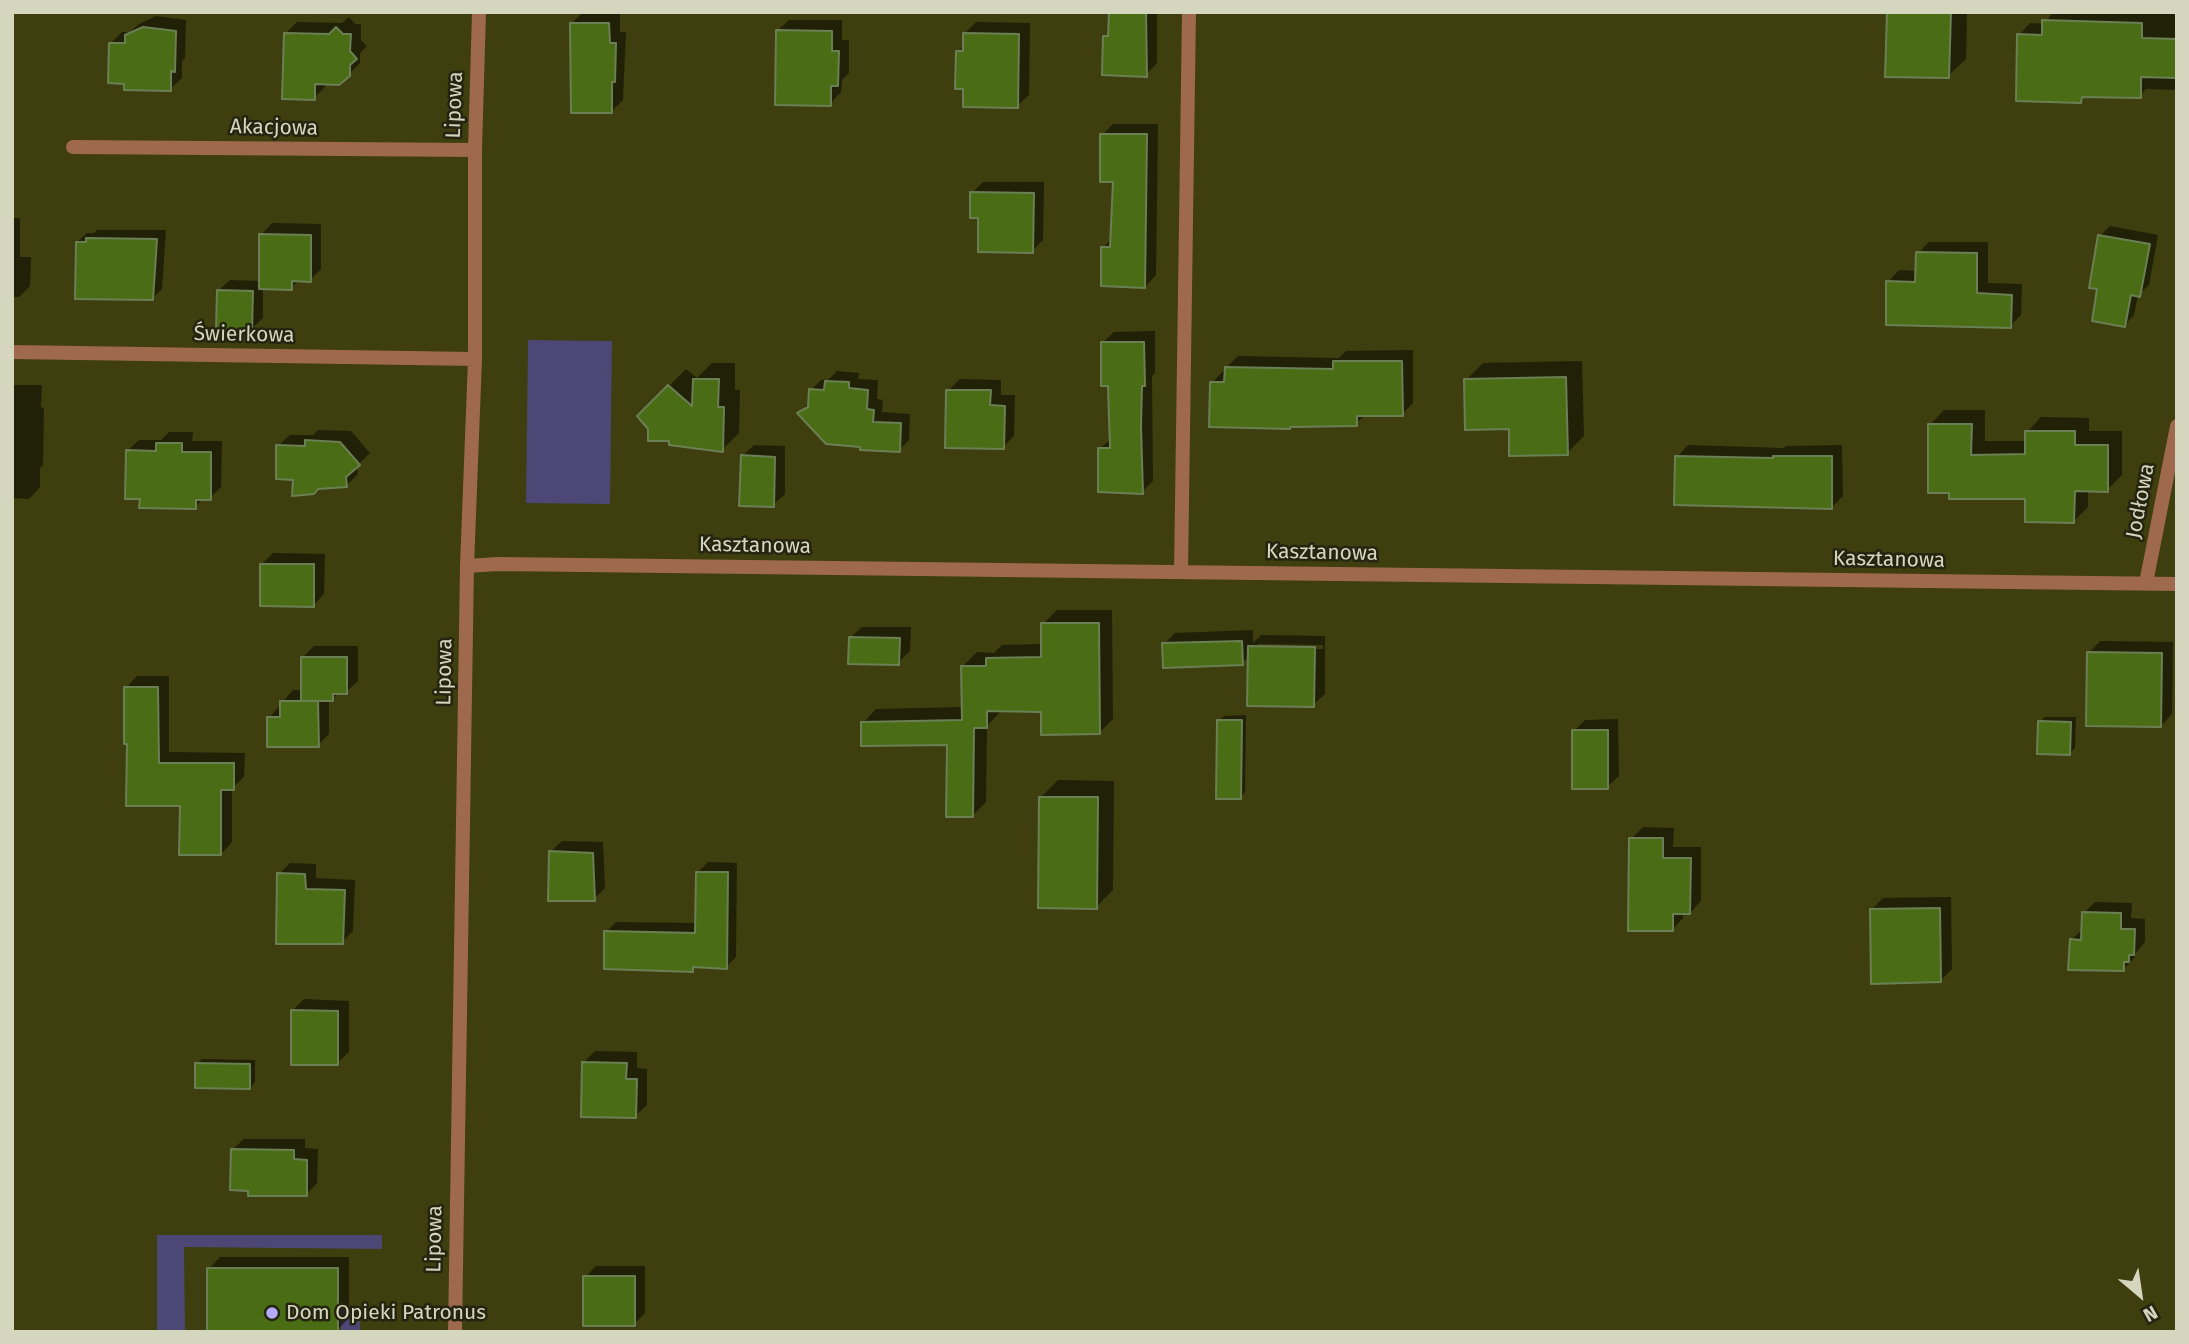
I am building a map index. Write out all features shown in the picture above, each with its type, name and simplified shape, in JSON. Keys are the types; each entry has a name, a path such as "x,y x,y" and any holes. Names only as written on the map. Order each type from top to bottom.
{"street":[{"name":"Lipowa","path":"455,1332 467,566 475,359 478,12"},
{"path":"1181,572 1189,12"},
{"name":"Akacjowa","path":"73,147 475,150"},
{"name":"Świerkowa","path":"12,352 475,359"},
{"name":"Jodłowa","path":"2146,583 2177,426"},
{"name":"Kasztanowa","path":"467,566 498,564 2177,584"}],"shaded area":[{"path":"528,340 612,341 610,504 526,503"},
{"path":"157,1235 382,1235 382,1249 184,1247 185,1332 157,1332"},
{"path":"341,1306 360,1306 360,1332 341,1332"}],"building":[{"path":"1109,12 1146,12 1147,77 1102,75 1103,36 1108,36"},
{"path":"1887,12 1951,12 1949,78 1885,77"},
{"path":"2042,20 2142,23 2142,38 2177,39 2177,78 2141,77 2141,98 2082,97 2081,103 2016,101 2017,34 2042,35"},
{"path":"570,23 609,23 610,43 616,43 612,113 571,113"},
{"path":"143,27 176,31 175,72 171,71 171,91 124,90 124,84 108,83 109,43 125,43 125,35"},
{"path":"336,27 343,34 351,34 350,51 357,59 350,65 350,76 339,85 315,84 315,100 282,99 284,33 329,34"},
{"path":"776,30 832,31 832,51 839,51 838,86 831,86 831,106 775,105"},
{"path":"963,33 1019,34 1018,108 963,107 963,89 955,89 956,51 963,51"},
{"path":"1100,134 1147,134 1145,288 1101,286 1101,247 1110,247 1113,182 1100,182"},
{"path":"970,192 1034,193 1033,253 978,252 978,218 970,218"},
{"path":"259,234 311,235 311,282 292,281 292,290 259,289"},
{"path":"2098,235 2150,244 2140,297 2131,295 2125,327 2092,321 2097,289 2089,288"},
{"path":"86,238 157,239 153,300 75,299 76,242 86,242"},
{"path":"1916,252 1977,253 1977,293 2012,295 2011,328 1886,325 1886,281 1915,282"},
{"path":"217,290 253,291 252,331 216,331"},
{"path":"1101,342 1144,342 1145,386 1142,386 1141,426 1143,494 1098,492 1098,448 1110,448 1108,386 1101,386"},
{"path":"1333,361 1402,361 1403,416 1357,416 1357,426 1290,429 1209,427 1210,382 1224,382 1225,367 1333,369"},
{"path":"1566,377 1568,455 1509,456 1509,429 1465,430 1464,379"},
{"path":"693,379 719,379 718,407 724,407 723,452 669,445 669,441 648,441 648,429 637,416 668,385 692,406"},
{"path":"825,381 849,382 849,388 868,390 867,409 874,410 873,422 901,423 900,452 860,450 860,447 826,444 797,413 808,407 809,389 824,390"},
{"path":"946,390 991,390 990,405 1005,406 1004,449 945,448"},
{"path":"1928,424 1972,424 1971,455 2025,454 2025,431 2075,431 2075,445 2108,445 2108,492 2075,491 2074,523 2025,522 2025,499 1949,499 1949,493 1928,493"},
{"path":"305,440 340,442 360,465 346,477 347,487 318,489 314,494 292,496 293,480 276,479 276,445 305,446"},
{"path":"156,443 182,443 182,452 211,452 211,500 196,500 196,509 139,508 140,499 125,499 126,450 156,451"},
{"path":"741,455 775,457 774,507 739,506"},
{"path":"1675,456 1832,456 1832,509 1674,505"},
{"path":"260,564 314,564 314,607 260,606"},
{"path":"1041,623 1099,623 1100,734 1041,735 1041,712 987,711 987,728 974,728 973,817 946,817 947,745 861,746 861,722 962,720 961,666 986,666 986,658 1041,657"},
{"path":"849,637 900,638 899,665 848,664"},
{"path":"1242,641 1243,665 1163,668 1162,643"},
{"path":"1248,646 1315,647 1314,707 1247,706"},
{"path":"2087,652 2162,653 2161,727 2086,726"},
{"path":"301,657 347,657 347,694 333,694 333,701 301,701"},
{"path":"124,687 158,687 159,763 234,763 234,790 221,790 221,855 179,855 180,806 126,806"},
{"path":"280,701 318,701 319,747 267,747 267,717 280,717"},
{"path":"1217,720 1242,720 1241,799 1216,799"},
{"path":"2038,721 2071,722 2070,755 2037,754"},
{"path":"1572,730 1608,730 1608,789 1572,789"},
{"path":"1039,797 1098,797 1097,909 1038,908"},
{"path":"1629,838 1663,838 1663,858 1691,858 1690,914 1673,914 1673,931 1628,931"},
{"path":"549,851 593,853 595,901 548,901"},
{"path":"696,872 728,872 727,969 693,967 693,972 604,969 604,931 695,933"},
{"path":"277,873 305,874 306,889 345,890 343,944 276,944"},
{"path":"1940,908 1941,982 1871,984 1870,909"},
{"path":"2082,912 2121,913 2121,929 2135,929 2134,955 2129,955 2129,962 2124,962 2124,971 2068,970 2070,939 2081,940"},
{"path":"291,1010 338,1011 338,1065 291,1065"},
{"path":"582,1062 627,1063 626,1079 637,1079 636,1118 581,1117"},
{"path":"195,1063 250,1064 250,1089 195,1088"},
{"path":"231,1149 294,1150 294,1159 307,1160 307,1196 248,1196 248,1191 230,1190"},
{"name":"Dom Opieki Patronus","path":"207,1268 338,1268 338,1331 207,1331"},
{"path":"583,1276 635,1276 635,1326 583,1326"}],"place":[{"name":"Dom Opieki Patronus","path":"272,1313"}]}
